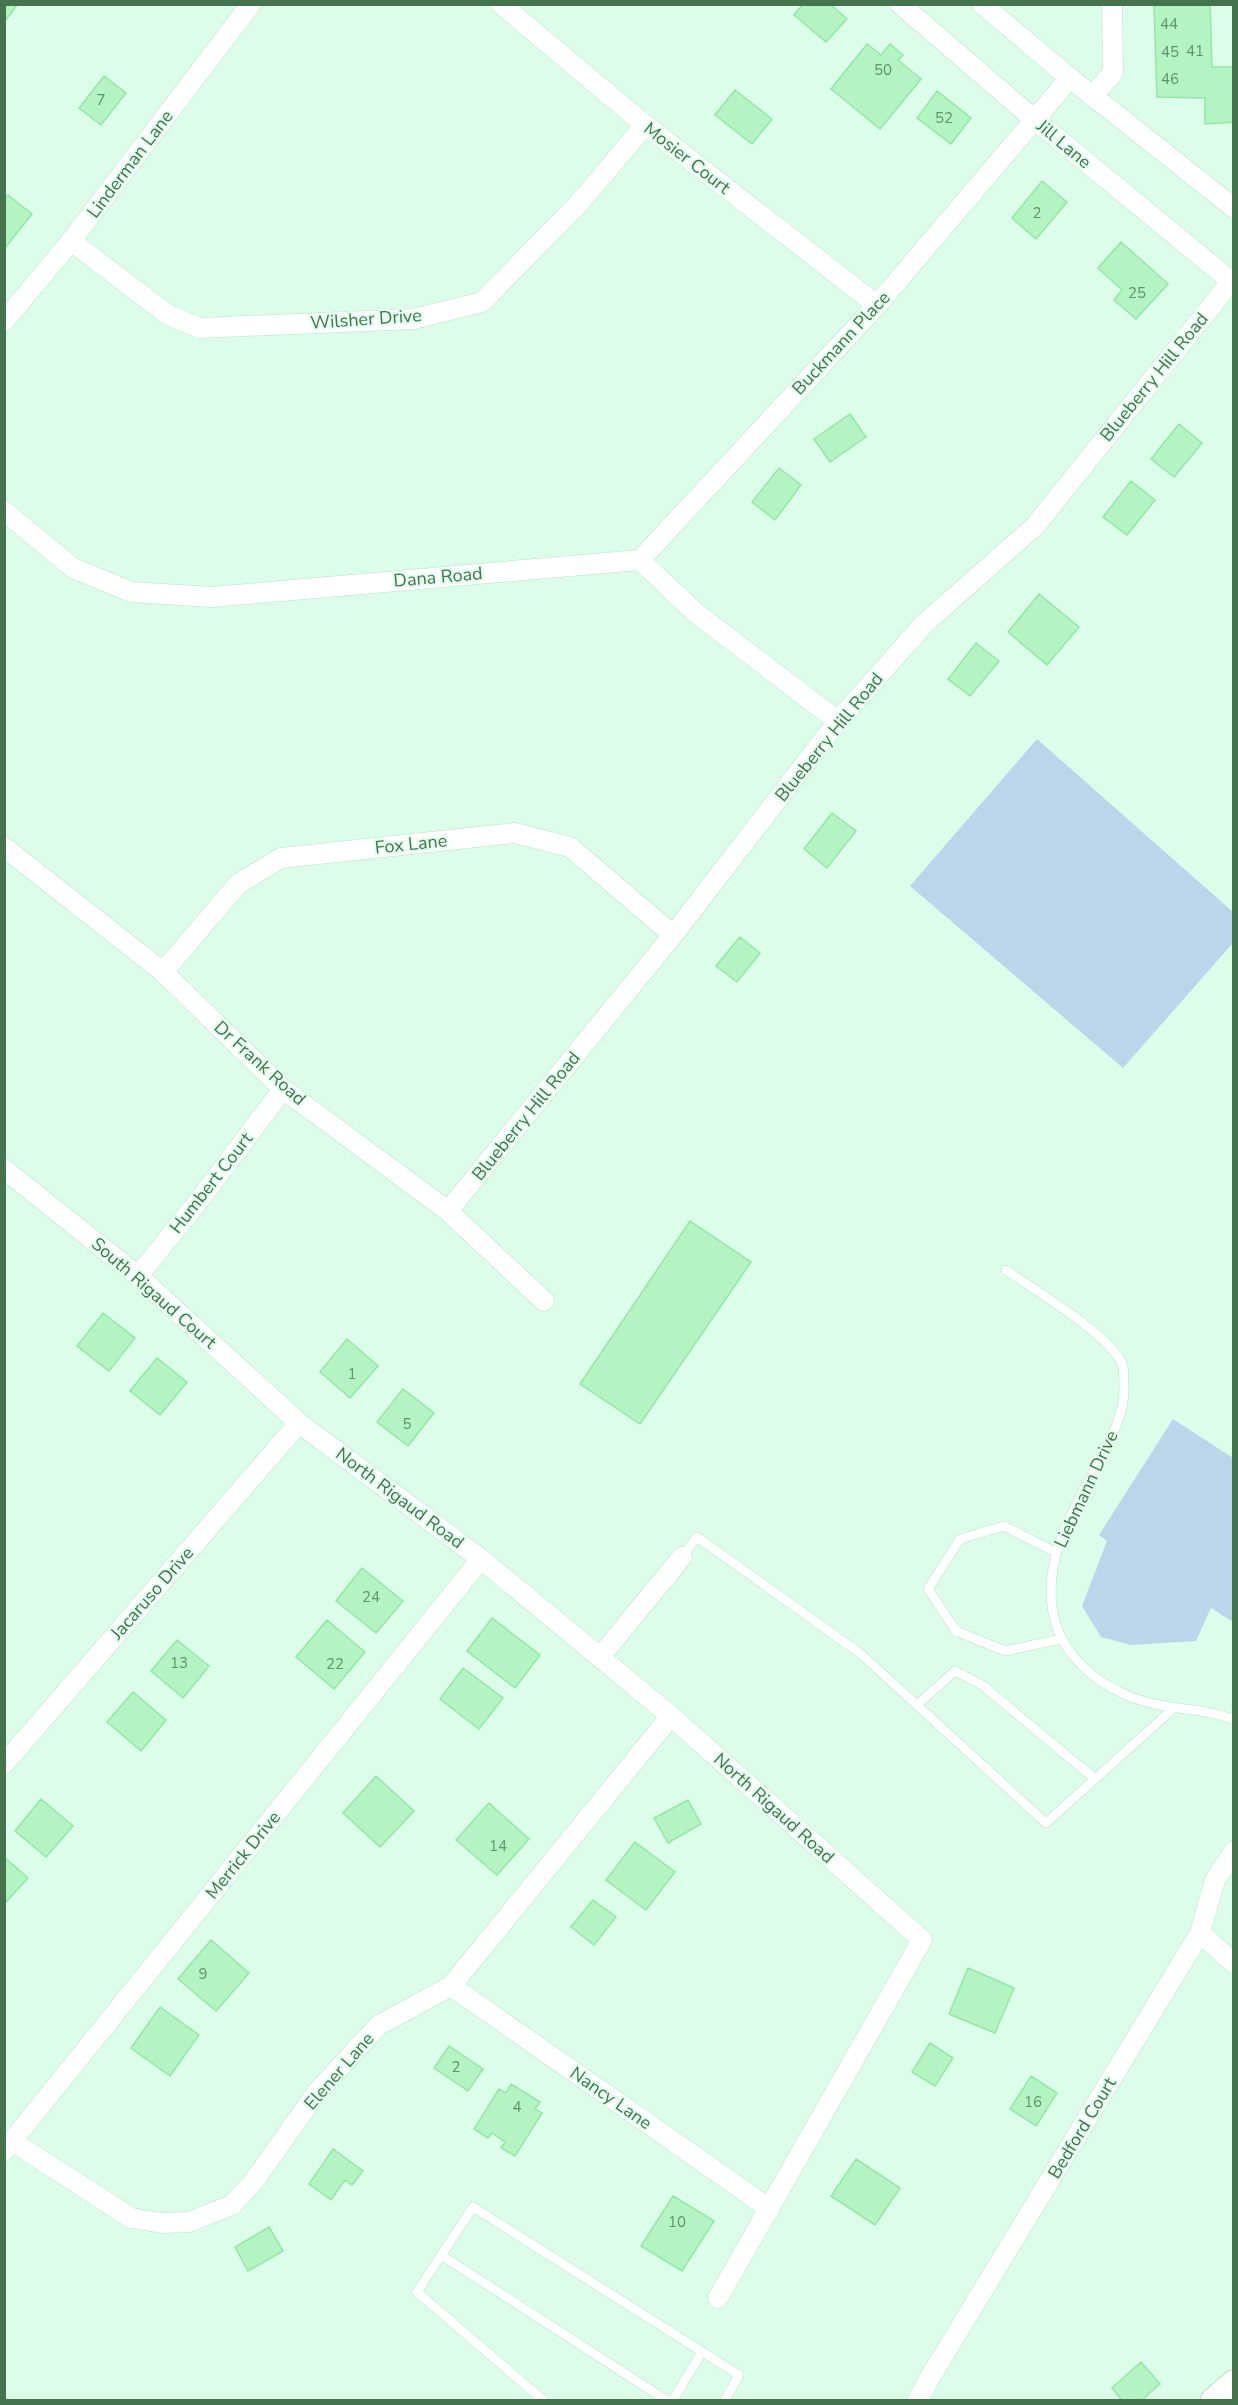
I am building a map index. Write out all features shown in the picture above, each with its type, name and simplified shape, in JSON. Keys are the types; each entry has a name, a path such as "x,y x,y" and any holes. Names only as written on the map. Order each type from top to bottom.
{"street":[{"name":"Linderman Lane","path":"4,321 71,241 251,4"},
{"name":"Mosier Court","path":"501,4 645,125 877,305"},
{"name":"Jill Lane","path":"900,4 1035,120 1232,280"},
{"path":"982,4 1092,96 1233,208"},
{"path":"1092,96 1113,73 1112,4"},
{"name":"Buckmann Place","path":"640,560 877,305 1070,78"},
{"name":"Wilsher Drive","path":"71,241 167,314 199,328 412,319 482,302 581,201 645,125"},
{"name":"Blueberry Hill Road","path":"448,1211 673,935 838,721 925,624 1035,526 1232,280"},
{"name":"Dana Road","path":"4,511 74,568 131,592 212,597 640,560"},
{"path":"640,560 697,614 838,721"},
{"name":"Fox Lane","path":"164,972 238,884 281,858 515,833 570,848 673,935"},
{"name":"Dr Frank Road","path":"4,847 164,972 283,1089 448,1211 544,1301"},
{"name":"Humbert Court","path":"138,1276 201,1198 283,1089"},
{"name":"South Rigaud Court","path":"4,1169 138,1276 299,1423"},
{"name":"North Rigaud Road","path":"299,1423 481,1559 600,1657 671,1716 922,1940 718,2298"},
{"name":"Jacaruso Drive","path":"4,1764 299,1423"},
{"path":"600,1657 682,1557"},
{"name":"Merrick Drive","path":"8,2146 481,1559"},
{"name":"Elener Lane","path":"8,2146 131,2218 162,2223 189,2222 232,2205 243,2194 317,2092 379,2025 451,1986 671,1716"},
{"name":"Bedford Court","path":"918,2400 1200,1933 1215,1880 1233,1851"},
{"path":"1200,1933 1233,1963"},
{"name":"Nancy Lane","path":"451,1986 770,2209"},
{"path":"1213,2400 1233,2382"}],"lane":[{"name":"Liebmann Drive","path":"1006,1270 1100,1336 1123,1365 1124,1402 1111,1437 1055,1552 1050,1579 1051,1599 1053,1616 1061,1639 1089,1672 1115,1689 1152,1704 1215,1712 1233,1720"},
{"path":"1055,1552 1004,1527 960,1539 928,1588 956,1631 1005,1650 1061,1639"},
{"path":"682,1557 697,1537 861,1654 1046,1822 1175,1707"},
{"path":"917,1706 955,1671 982,1685 1095,1779"},
{"path":"543,2400 417,2292 473,2207 739,2375 725,2400"},
{"path":"441,2255 666,2400"},
{"path":"673,2400 702,2352"}],"shaded area":[{"path":"1037,739 1233,912 1233,943 1123,1068 910,886"},
{"path":"1173,1419 1233,1458 1233,1622 1211,1608 1196,1641 1131,1645 1101,1637 1082,1606 1107,1541 1099,1535"}],"building":[{"path":"4,4 18,4 4,22"},
{"path":"803,4 830,4 847,19 826,42 794,15"},
{"path":"1154,4 1210,4 1212,67 1234,67 1234,122 1205,124 1205,98 1157,97"},
{"path":"867,44 881,55 890,44 903,55 898,60 921,79 880,129 831,89"},
{"path":"104,76 126,93 101,125 79,108"},
{"path":"735,90 772,119 752,144 715,115"},
{"path":"937,91 971,118 951,144 917,118"},
{"path":"1042,181 1067,202 1036,239 1012,218"},
{"path":"8,195 32,214 5,248 4,199"},
{"path":"1121,242 1168,284 1136,319 1114,300 1122,290 1098,268"},
{"path":"850,414 866,437 830,462 814,439"},
{"path":"1179,424 1202,443 1174,477 1151,459"},
{"path":"779,468 801,485 775,520 752,502"},
{"path":"1131,481 1155,500 1127,535 1103,517"},
{"path":"1039,594 1079,627 1047,665 1008,632"},
{"path":"976,643 999,661 970,696 948,679"},
{"path":"832,813 856,831 827,868 804,849"},
{"path":"740,937 760,953 737,982 716,966"},
{"path":"690,1221 751,1262 640,1424 580,1384"},
{"path":"103,1313 135,1338 109,1371 77,1346"},
{"path":"347,1339 378,1366 350,1398 320,1372"},
{"path":"157,1358 187,1382 160,1415 130,1391"},
{"path":"403,1389 434,1413 408,1446 377,1422"},
{"path":"362,1568 403,1601 376,1633 336,1601"},
{"path":"492,1618 540,1655 515,1688 467,1651"},
{"path":"327,1620 365,1652 334,1689 296,1657"},
{"path":"177,1640 209,1666 183,1698 151,1671"},
{"path":"463,1668 503,1698 479,1729 440,1699"},
{"path":"133,1692 166,1720 141,1751 107,1722"},
{"path":"376,1776 414,1811 380,1847 343,1813"},
{"path":"41,1799 73,1826 46,1857 15,1831"},
{"path":"688,1800 701,1824 668,1843 654,1818"},
{"path":"489,1803 529,1839 497,1875 456,1840"},
{"path":"635,1842 675,1872 646,1910 606,1880"},
{"path":"4,1857 28,1878 4,1904"},
{"path":"593,1900 616,1917 594,1945 571,1927"},
{"path":"211,1940 249,1973 216,2011 178,1979"},
{"path":"968,1968 1014,1988 995,2033 949,2014"},
{"path":"160,2007 199,2035 170,2076 131,2048"},
{"path":"930,2043 953,2058 935,2086 912,2072"},
{"path":"449,2046 483,2069 468,2091 434,2068"},
{"path":"1031,2076 1057,2093 1036,2126 1010,2109"},
{"path":"511,2084 540,2102 535,2109 542,2113 515,2156 501,2148 505,2142 492,2133 488,2138 474,2129 499,2089 506,2093"},
{"path":"333,2149 363,2171 352,2185 345,2180 331,2200 309,2184"},
{"path":"856,2159 900,2188 875,2225 831,2196"},
{"path":"673,2196 714,2221 682,2271 641,2246"},
{"path":"269,2227 283,2251 248,2271 235,2247"},
{"path":"1141,2362 1160,2384 1142,2400 1122,2400 1112,2388"}]}
